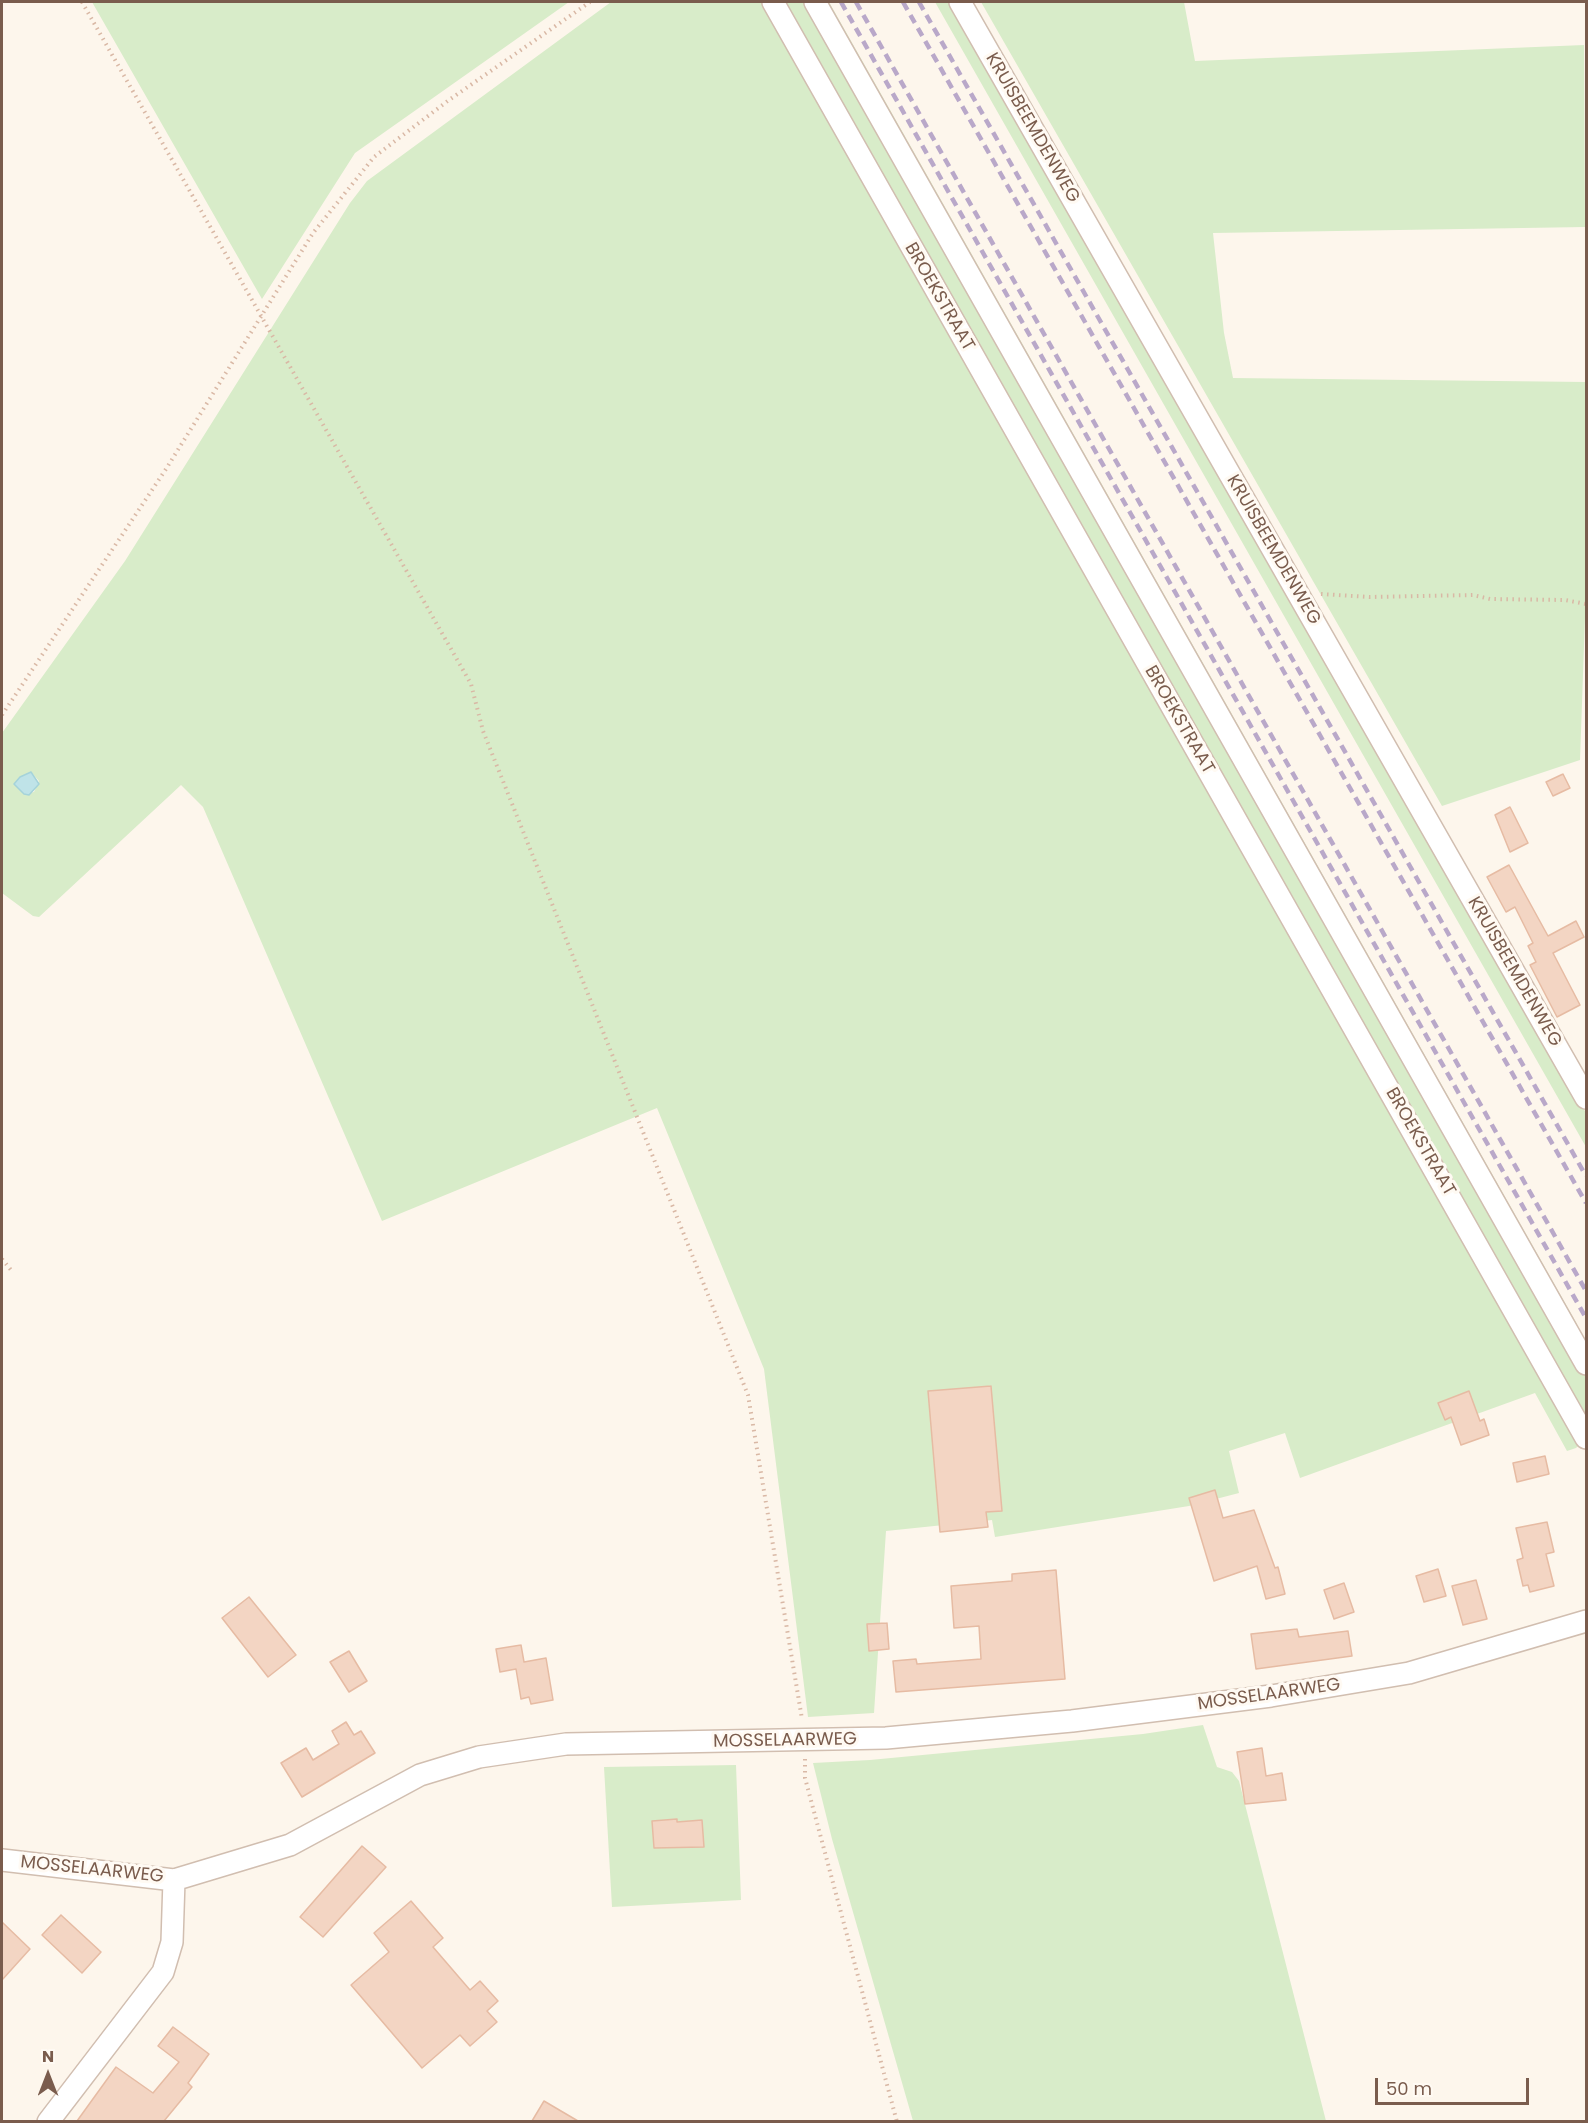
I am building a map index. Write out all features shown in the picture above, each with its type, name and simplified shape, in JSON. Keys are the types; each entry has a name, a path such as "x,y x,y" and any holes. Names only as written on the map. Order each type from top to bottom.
{"street":[{"name":"BROEKSTRAAT","path":"773,2 1587,1438"},
{"path":"815,2 1587,1364"},
{"name":"KRUISBEEMDENWEG","path":"960,2 1587,1098"},
{"name":"MOSSELAARWEG","path":"2,1860 174,1880 290,1845 420,1776 479,1756 566,1744 886,1738 1071,1721 1271,1696 1409,1673 1586,1623"},
{"path":"48,2121 163,1972 172,1942 174,1880"}],"path":[{"path":"82,2 471,684 483,731 748,1395 806,1741 805,1778 897,2121"},
{"path":"2,715 166,470 313,233 374,157 449,100 590,2"},
{"path":"1302,600 1309,595 1323,593 1369,597 1473,595 1506,600 1565,600 1587,604"},
{"path":"2,1259 11,1270"}],"green space":[{"path":"92,2 569,2 355,153 262,299"},
{"path":"611,2 768,2 1579,1445 1576,1448 1567,1451 1535,1393 1300,1478 1285,1433 1229,1451 1239,1493 1189,1506 995,1537 992,1520 886,1531 874,1713 808,1717 764,1369 657,1108 382,1221 203,807 181,785 39,917 33,916 2,893 2,733 125,561 350,203 367,181","holes":["31,772 39,781 34,792 24,794 14,784"]},
{"path":"779,2 829,2 1577,1324 1574,1325 1586,1348 1586,1427"},
{"path":"935,2 955,2 1586,1113 1586,1147"},
{"path":"981,2 1184,2 1195,61 1584,45 1585,227 1213,233 1224,333 1233,378 1586,382 1586,589 1580,760 1442,806"},
{"path":"1203,1725 1217,1767 1232,1772 1239,1781 1326,2121 913,2121 832,1839 813,1763 870,1760 1143,1734"},
{"path":"736,1765 741,1900 612,1907 604,1767"}],"water":[{"path":"31,772 39,784 29,795 24,794 14,784 20,777"}],"building":[{"path":"1563,774 1570,788 1553,796 1546,782"},
{"path":"1510,807 1528,843 1510,852 1495,815"},
{"path":"1509,865 1548,936 1576,921 1584,937 1553,953 1580,1005 1557,1017 1530,965 1536,962 1528,946 1533,943 1515,907 1506,912 1487,877"},
{"path":"991,1386 1002,1511 986,1512 988,1527 940,1532 928,1391"},
{"path":"1469,1391 1480,1421 1484,1419 1489,1435 1461,1445 1451,1417 1445,1420 1438,1403"},
{"path":"1545,1456 1549,1474 1517,1482 1513,1463"},
{"path":"1215,1490 1223,1518 1254,1510 1275,1568 1278,1567 1285,1594 1266,1599 1257,1566 1214,1581 1189,1498"},
{"path":"1547,1522 1554,1552 1546,1554 1554,1586 1530,1592 1528,1585 1523,1586 1517,1560 1523,1558 1516,1528"},
{"path":"1438,1569 1446,1596 1424,1602 1416,1576"},
{"path":"1056,1570 1065,1679 896,1692 893,1661 916,1659 917,1664 981,1659 979,1626 954,1628 951,1586 1012,1581 1012,1574"},
{"path":"1476,1580 1487,1619 1463,1625 1452,1586"},
{"path":"1344,1583 1354,1612 1334,1619 1324,1590"},
{"path":"249,1597 296,1655 268,1677 222,1618"},
{"path":"887,1623 889,1649 869,1651 867,1624"},
{"path":"1297,1629 1299,1637 1348,1631 1352,1656 1256,1669 1251,1634"},
{"path":"521,1645 524,1662 546,1658 553,1700 531,1704 529,1697 521,1699 516,1669 500,1672 496,1649"},
{"path":"349,1651 367,1681 349,1692 330,1662"},
{"path":"346,1722 354,1735 361,1731 375,1753 302,1797 281,1763 306,1748 313,1760 339,1744 332,1731"},
{"path":"1262,1748 1266,1776 1282,1773 1286,1800 1245,1804 1237,1752"},
{"path":"677,1819 677,1822 702,1820 704,1847 654,1848 652,1821"},
{"path":"362,1846 386,1867 323,1937 300,1917"},
{"path":"411,1901 443,1938 433,1947 470,1990 480,1981 498,2001 487,2011 497,2022 470,2046 460,2035 422,2068 351,1985 389,1952 374,1933"},
{"path":"61,1915 101,1952 82,1973 42,1935"},
{"path":"2,1922 30,1949 2,1980"},
{"path":"173,2027 209,2054 188,2083 192,2087 164,2121 77,2121 116,2067 153,2093 179,2062 158,2046"},
{"path":"544,2101 578,2121 532,2121"}],"railway":[{"path":"841,2 1586,1318"},
{"path":"856,2 1586,1291"},
{"path":"903,2 1586,1203"},
{"path":"919,2 1586,1176"}]}
